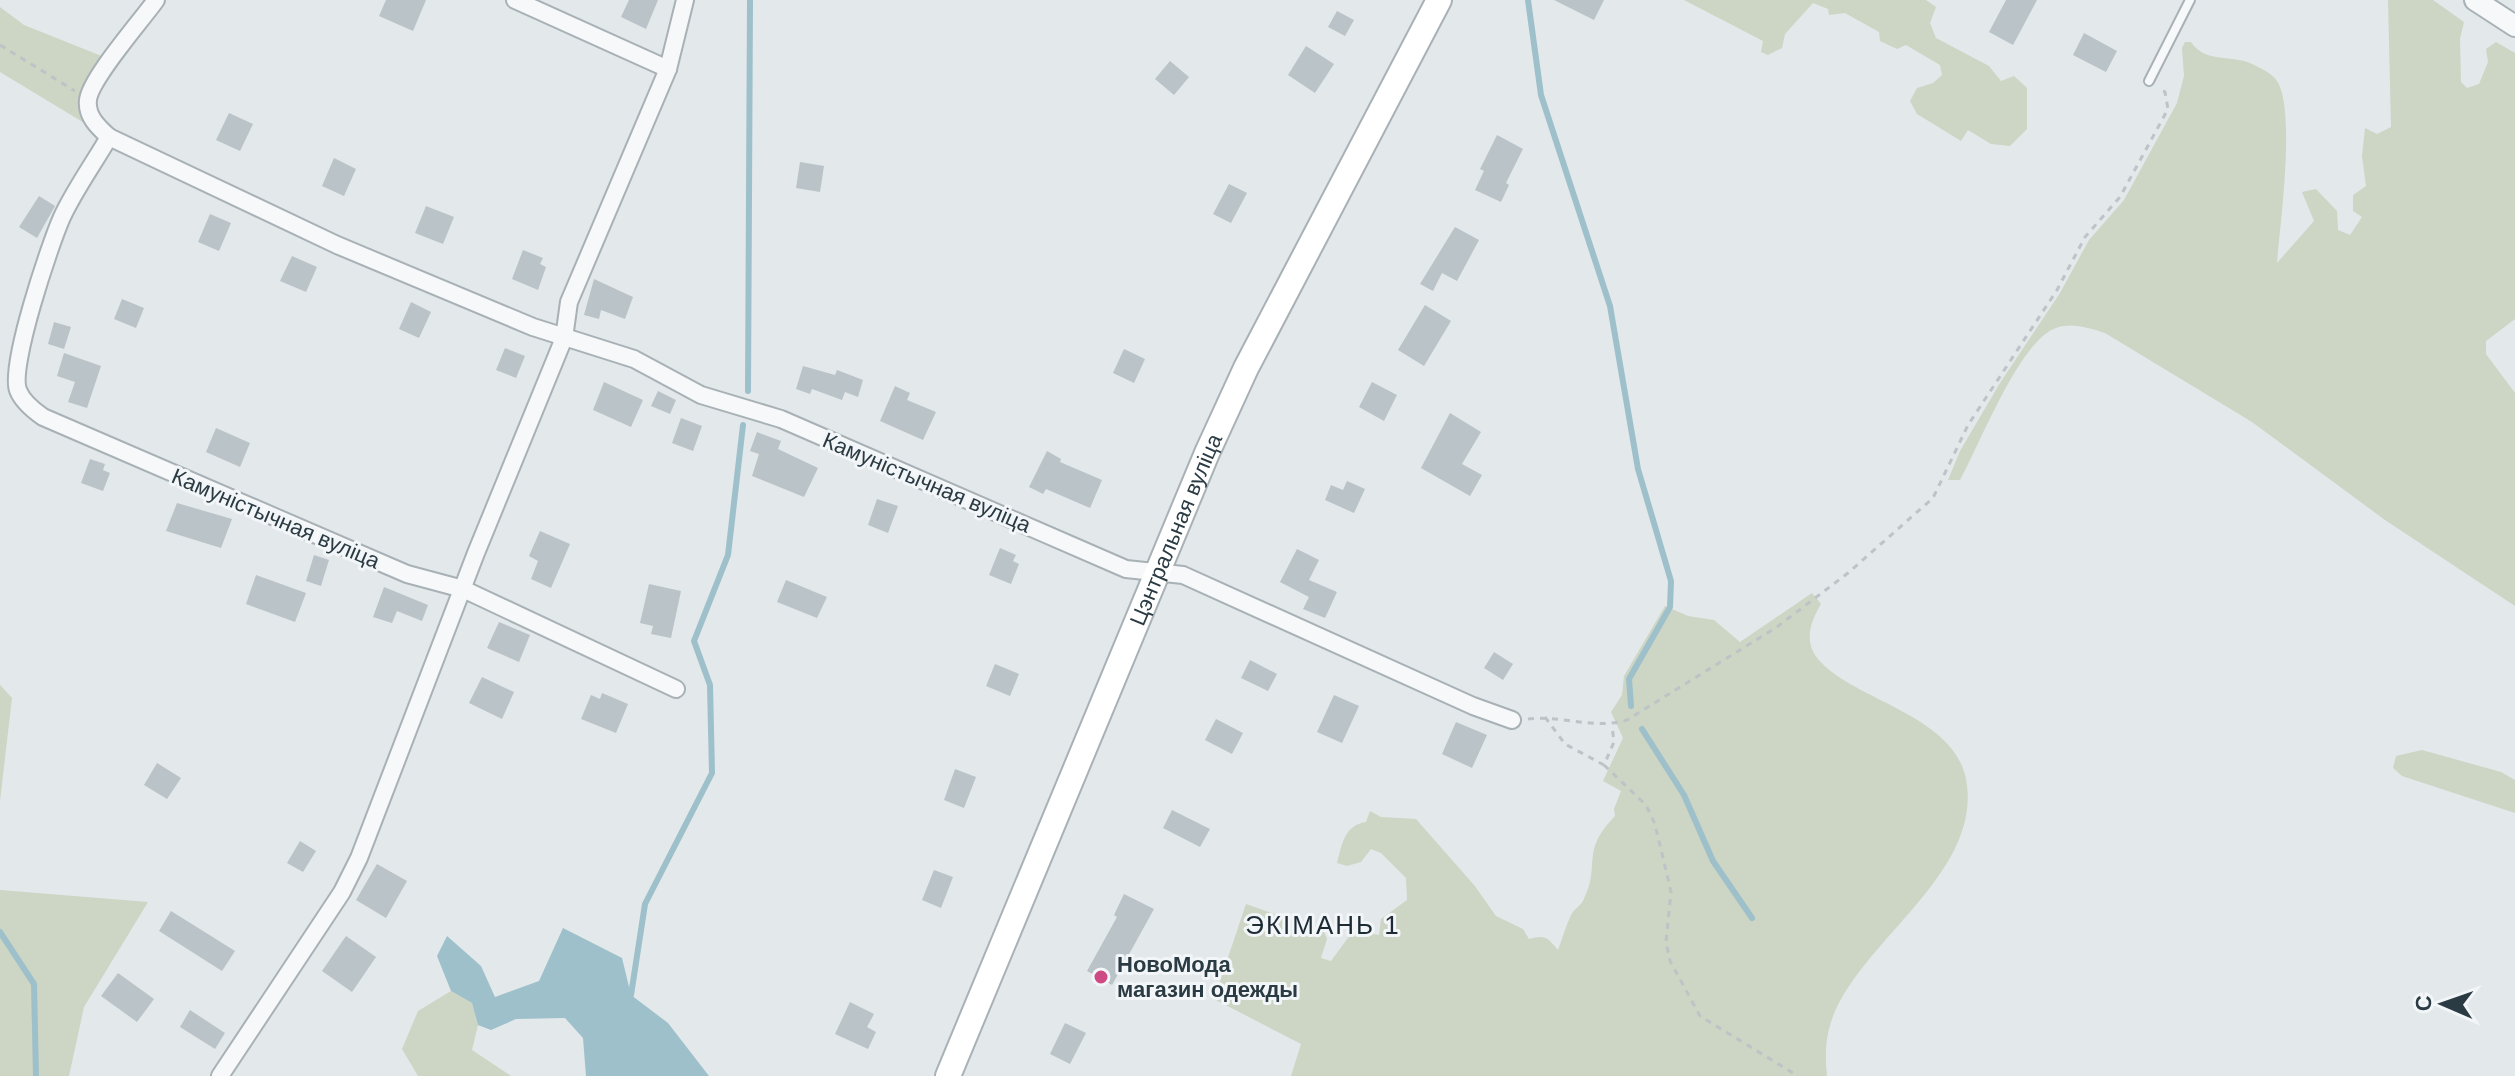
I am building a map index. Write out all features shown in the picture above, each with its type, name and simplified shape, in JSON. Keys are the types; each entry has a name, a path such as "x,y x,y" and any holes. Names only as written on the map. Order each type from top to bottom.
{"main road":[{"name":"Цэнтральная вуліца","path":"948,1076 1156,572 1246,368 1439,0"}],"street":[{"path":"109,137 96,125 89,111 88,99 92,86 156,0"},
{"path":"515,0 668,69"},
{"path":"220,1076 342,892 359,858 564,338 569,302 668,69 685,0"},
{"path":"2475,0 2515,26"},
{"name":"Камуністычная вуліца","path":"676,689 463,589 407,574 43,417 31,409 18,391 16,377 29,317 62,218 109,137 337,245 564,338 634,359 701,395 781,419 1126,569 1183,575 1473,706 1512,720"}],"lane":[{"path":"2149,81 2190,0"}],"path":[{"path":"0,45 88,99"},
{"path":"1512,720 1545,717 1612,724 1627,720 1777,627 1848,573 1933,498 1968,425 2057,290 2085,237 2120,197 2168,109 2165,92 2149,81"},
{"path":"1545,717 1565,744 1604,765 1646,805 1655,824 1671,892 1668,952 1700,1016 1798,1076"},
{"path":"1604,765 1614,742 1612,724"}],"green space":[{"path":"1684,0 1926,0 1936,7 1930,23 1936,38 1989,66 2001,81 2014,76 2027,88 2027,129 2010,146 1991,144 1968,130 1961,141 1917,114 1910,101 1917,88 1933,83 1942,75 1940,65 1906,45 1897,49 1880,41 1879,32 1845,13 1829,15 1828,9 1813,3 1785,34 1782,48 1768,55 1761,52 1763,41"},
{"path":"2388,0 2433,0 2464,22 2460,39 2461,82 2467,88 2479,84 2488,62 2486,49 2496,42 2515,53 2515,319 2486,341 2486,354 2515,393 2515,606 2385,520 2252,422 2105,333 2087,328 2062,326 2042,336 2015,372 1960,480 1948,480 1960,451 2000,383 2060,293 2089,240 2124,200 2177,103 2184,76 2182,48 2185,42 2191,42 2211,56 2252,64 2277,81 2283,96 2286,141 2277,263 2314,221 2302,192 2316,189 2337,211 2338,230 2350,235 2362,217 2353,211 2353,195 2366,186 2362,156 2365,128 2377,134 2391,127"},
{"path":"0,7 24,25 104,57 81,96 86,124 0,72"},
{"path":"1812,593 1821,604 1812,622 1810,635 1815,655 1849,684 1897,708 1941,738 1957,756 1966,779 1966,813 1956,846 1938,877 1845,992 1828,1036 1827,1076 1291,1076 1301,1044 1214,999 1246,904 1324,932 1327,939 1321,958 1331,961 1353,931 1379,935 1381,919 1407,900 1406,878 1381,853 1371,849 1361,862 1347,866 1337,863 1348,832 1366,822 1370,811 1381,817 1416,819 1474,885 1496,916 1523,929 1529,939 1546,938 1558,950 1571,915 1583,901 1591,877 1597,840 1615,816 1614,809 1621,791 1603,781 1623,738 1611,712 1622,695 1624,676 1665,606 1688,616 1714,620 1740,642"},
{"path":"0,685 12,698 0,801"},
{"path":"2422,750 2501,772 2515,780 2515,813 2402,776 2393,768 2396,756"},
{"path":"0,890 148,902 84,1007 69,1076 0,1076"},
{"path":"451,991 472,1003 478,1025 472,1050 511,1076 418,1076 402,1049 418,1011"}],"water":[{"path":"563,928 622,958 631,995 668,1023 709,1076 586,1076 583,1038 565,1018 516,1019 491,1030 478,1025 472,1003 451,991 437,956 447,936 481,966 495,997 539,981"}],"building":[{"path":"386,0 426,0 413,31 379,16"},
{"path":"629,0 658,0 646,29 621,17"},
{"path":"1554,0 1604,0 1594,20"},
{"path":"2006,0 2037,0 2013,45 1989,32"},
{"path":"1337,11 1354,20 1345,36 1328,27"},
{"path":"2084,33 2117,51 2106,72 2073,55"},
{"path":"1306,46 1334,64 1315,93 1288,75"},
{"path":"1170,61 1189,77 1174,95 1155,79"},
{"path":"229,113 253,124 240,151 216,140"},
{"path":"1497,135 1523,149 1506,183 1509,185 1501,202 1475,190 1484,171 1480,169"},
{"path":"334,158 356,169 344,196 322,186"},
{"path":"800,162 824,166 820,192 796,188"},
{"path":"1229,184 1247,193 1231,223 1213,214"},
{"path":"39,196 55,206 37,238 19,227"},
{"path":"426,206 454,217 443,244 415,233"},
{"path":"210,214 231,223 219,251 198,242"},
{"path":"1455,227 1479,240 1457,281 1442,273 1433,291 1420,284"},
{"path":"523,250 543,258 540,264 546,267 538,290 512,279"},
{"path":"292,256 317,267 306,292 280,281"},
{"path":"594,279 633,297 625,319 601,310 599,319 584,315"},
{"path":"122,299 144,308 136,328 114,319"},
{"path":"411,302 431,312 419,338 399,329"},
{"path":"1425,305 1451,321 1424,366 1398,350"},
{"path":"54,322 71,327 64,349 48,344"},
{"path":"505,348 525,356 516,378 496,370"},
{"path":"1124,349 1145,359 1134,383 1113,373"},
{"path":"64,353 101,366 87,408 68,402 75,382 57,376"},
{"path":"803,366 835,375 837,370 863,380 858,397 845,392 842,400 812,389 810,394 796,389"},
{"path":"604,382 643,400 631,427 593,410"},
{"path":"1372,382 1397,395 1384,421 1359,407"},
{"path":"895,386 910,393 907,400 936,412 923,440 880,421"},
{"path":"658,391 676,400 670,414 651,406"},
{"path":"1450,413 1481,432 1462,464 1482,475 1470,496 1421,468"},
{"path":"681,418 702,426 693,451 672,443"},
{"path":"216,428 250,443 240,467 206,452"},
{"path":"757,432 781,441 778,449 818,468 804,497 752,476 759,454 750,451"},
{"path":"1047,451 1061,459 1060,462 1102,480 1090,508 1046,489 1043,494 1029,487"},
{"path":"90,459 105,464 103,470 110,473 103,491 81,483"},
{"path":"1347,481 1365,489 1354,513 1325,500 1331,485 1343,490"},
{"path":"877,499 898,506 888,533 868,525"},
{"path":"177,503 232,519 221,548 166,531"},
{"path":"540,531 570,544 551,588 531,579 538,561 529,556"},
{"path":"1000,548 1016,555 1013,561 1019,564 1011,584 989,575"},
{"path":"1297,549 1319,560 1309,580 1337,592 1325,618 1303,609 1309,597 1280,582"},
{"path":"314,555 329,560 321,586 306,581"},
{"path":"256,575 306,593 295,622 246,604"},
{"path":"786,580 827,597 817,618 777,602"},
{"path":"649,584 681,591 671,638 651,634 653,626 640,623"},
{"path":"384,587 428,605 422,621 397,611 392,623 373,617"},
{"path":"499,622 530,635 519,662 487,648"},
{"path":"1494,652 1513,664 1503,680 1484,668"},
{"path":"1250,660 1277,674 1268,691 1241,678"},
{"path":"995,664 1019,674 1010,696 986,686"},
{"path":"482,677 514,692 502,719 469,703"},
{"path":"602,693 628,704 616,733 581,719 591,695 600,699"},
{"path":"1334,695 1359,706 1342,743 1317,732"},
{"path":"1216,719 1243,733 1232,754 1205,740"},
{"path":"1456,722 1487,735 1472,768 1442,754"},
{"path":"157,763 181,778 167,799 144,785"},
{"path":"955,769 976,777 964,808 944,800"},
{"path":"1172,810 1210,829 1200,847 1163,828"},
{"path":"300,841 316,851 303,872 287,863"},
{"path":"377,864 407,881 386,918 356,900"},
{"path":"934,870 953,877 941,908 922,900"},
{"path":"1124,894 1154,909 1112,985 1087,971 1117,917 1114,915"},
{"path":"171,911 235,951 222,971 159,931"},
{"path":"346,936 376,957 352,992 322,971"},
{"path":"118,973 154,999 137,1022 101,996"},
{"path":"850,1002 874,1014 867,1027 876,1032 868,1049 835,1034"},
{"path":"190,1010 225,1033 215,1049 180,1027"},
{"path":"1065,1023 1086,1033 1070,1064 1050,1054"}],"waterway":[{"path":"748,391 750,0"},
{"path":"1528,0 1541,95 1610,306 1638,469 1671,581 1670,607 1629,679 1631,706"},
{"path":"631,995 645,904 712,773 710,685 694,641 728,555 743,425"},
{"path":"1642,729 1684,795 1713,861 1752,918"},
{"path":"0,932 34,984 36,1076"}],"place":[{"name":"НовоМода магазин одежды","path":"1101,977"}],"district":[{"name":"ЭКІМАНЬ 1","path":"1323,925"}]}
